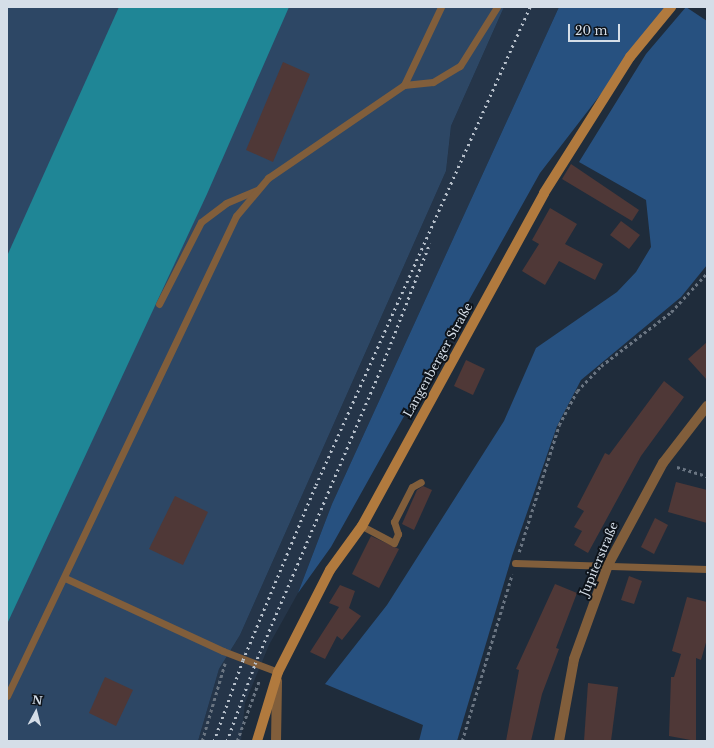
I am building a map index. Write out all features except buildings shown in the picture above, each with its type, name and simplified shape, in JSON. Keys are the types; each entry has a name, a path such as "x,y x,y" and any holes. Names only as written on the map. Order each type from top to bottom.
{"main road":[{"name":"Langenberger Straße","path":"257,741 278,672 330,570 362,526 544,193 630,57 671,7"}],"street":[{"name":"Jupiterstraße","path":"559,741 574,659 608,565 663,463 707,406"},
{"path":"276,741 278,672"}],"lane":[{"path":"404,85 441,7"},
{"path":"7,696 65,578 236,216 268,178 404,85 433,82 460,66 497,7"},
{"path":"159,304 201,222 226,203 258,189"},
{"path":"362,526 394,543 398,534 394,522 412,487 421,482"},
{"path":"515,563 707,569"},
{"path":"65,578 230,654 278,672"}],"path":[{"path":"462,741 515,563 559,425 577,391 601,366 671,312 707,273"},
{"path":"663,463 707,476"},
{"path":"202,741 230,654"},
{"path":"237,741 265,667"}],"shaded area":[{"path":"7,7 504,7 451,126 446,171 240,635 219,669 198,741 7,741"},
{"path":"119,7 289,7 207,194 7,624 7,256"},
{"path":"504,7 559,7 332,504 298,593 269,645 245,703 241,741 198,741 219,669 240,635 446,171 451,126"},
{"path":"559,7 668,7 540,173 331,547 298,593 332,504"},
{"path":"686,7 707,21 707,265 681,297 581,380 557,426 512,556 457,741 419,741 423,725 325,684 387,605 504,421 536,348 617,292 636,272 651,247 646,200 579,162 646,54"}],"railway":[{"path":"214,741 243,660 316,485 530,7"},
{"path":"227,741 255,664 382,366 430,243"}]}
